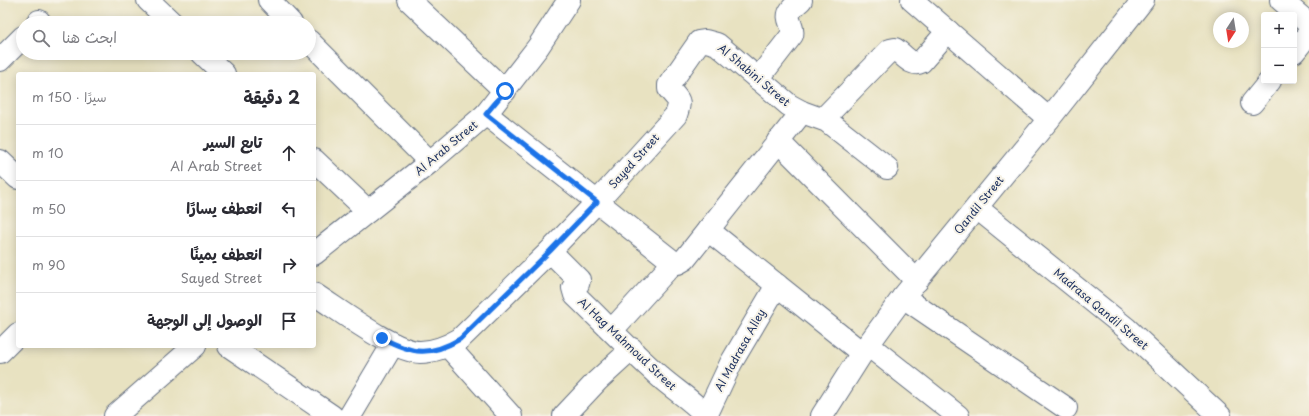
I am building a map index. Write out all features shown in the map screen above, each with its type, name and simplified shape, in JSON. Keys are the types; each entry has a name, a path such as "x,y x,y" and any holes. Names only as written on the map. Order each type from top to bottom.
{"street":[{"path":"148,0 165,16"},
{"path":"268,0 284,16"},
{"path":"409,0 505,91"},
{"name":"Al Arab Street","path":"316,252 430,162 486,114 538,47 569,0"},
{"path":"758,79 792,35 793,28 788,16 792,9 801,0"},
{"path":"912,0 1049,119"},
{"name":"Qandil Street","path":"829,413 865,349 903,297 1049,119 1143,0"},
{"path":"1289,3 1309,24"},
{"path":"823,119 890,50 895,49 912,62 918,64 948,31"},
{"path":"1297,48 1309,33"},
{"name":"Al Shabini Street","path":"699,42 706,41 717,44 789,105 802,112 823,119 886,168"},
{"name":"Sayed Street","path":"316,295 382,338 406,350 419,352 432,351 448,346 460,339 550,251 676,115 679,102 676,96 669,89 669,85 699,42"},
{"path":"0,60 16,44"},
{"path":"316,48 430,162"},
{"path":"209,60 222,72"},
{"path":"1252,103 1268,84"},
{"path":"486,114 673,262 678,263 685,259 802,112"},
{"path":"778,141 917,281"},
{"path":"316,162 368,211"},
{"name":"Madrasa Qandil Street","path":"977,208 1126,328 1220,416"},
{"path":"708,230 777,285 958,416"},
{"name":"Al Hag Mahmoud Street","path":"550,251 579,280 578,284 573,288 575,295 651,369 671,387 699,408 706,416"},
{"path":"612,330 673,262"},
{"name":"Al Madrasa Alley","path":"706,416 731,363 777,285"},
{"path":"903,297 1066,408"},
{"path":"0,352 16,336"},
{"path":"350,416 394,344"},
{"path":"448,346 511,416"},
{"path":"115,416 193,348"},
{"path":"232,348 332,416"},
{"path":"564,416 597,381 632,349"}],"route":[{"path":"382,338 406,350 419,352 432,351 448,346 460,339 550,251 597,202 486,114 505,91"}]}
